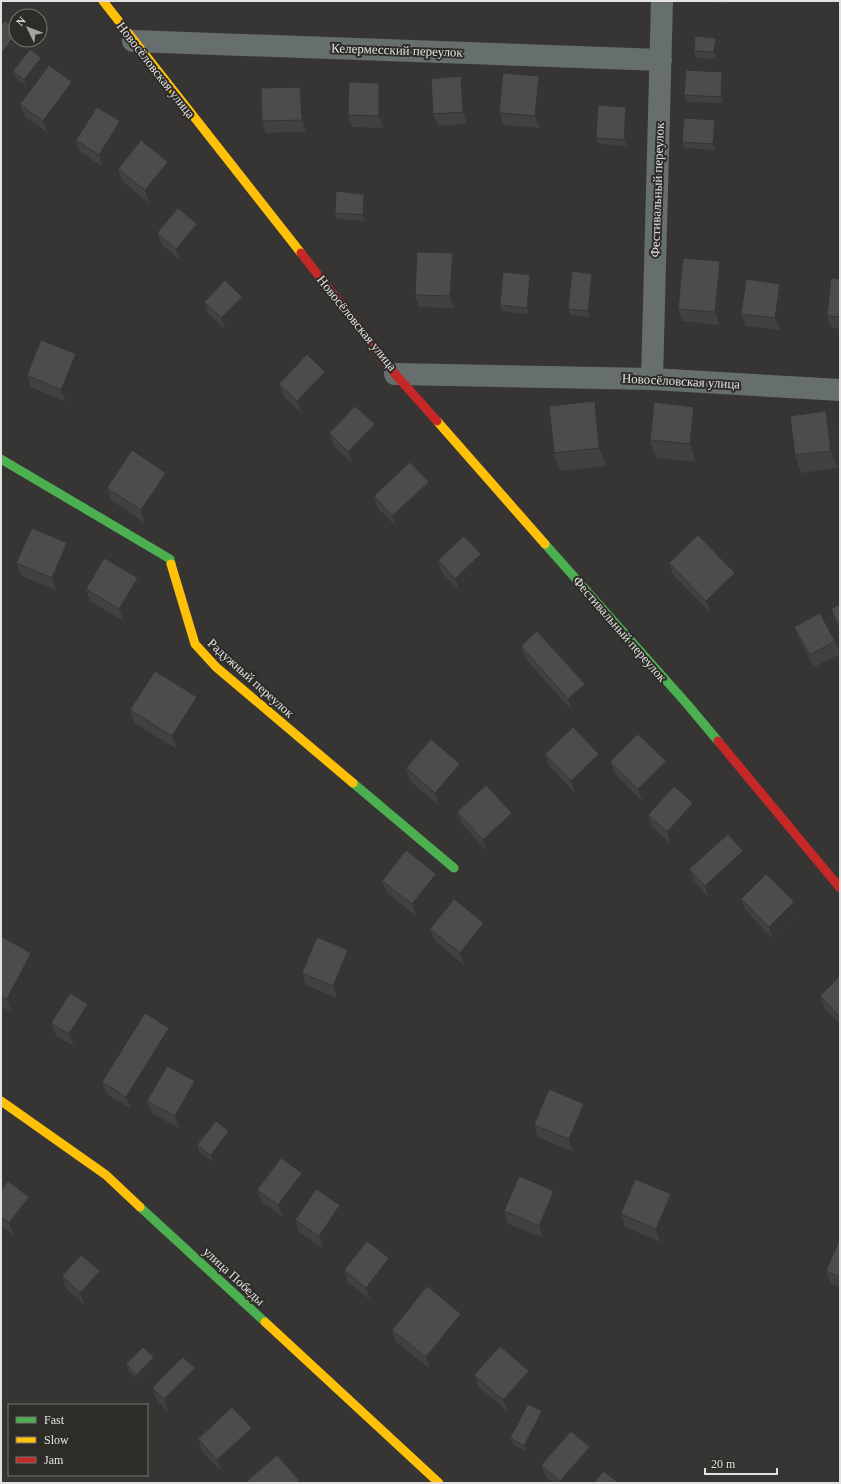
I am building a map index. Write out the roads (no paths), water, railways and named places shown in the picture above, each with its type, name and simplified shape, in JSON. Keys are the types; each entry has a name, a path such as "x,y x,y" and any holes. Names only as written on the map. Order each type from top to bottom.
{"street":[{"name":"Новосёловская улица","path":"103,1 395,374 652,379 840,390"},
{"name":"Фестивальный переулок","path":"652,379 662,1"},
{"name":"Келермесский переулок","path":"133,41 661,60"},
{"name":"Фестивальный переулок","path":"395,374 687,704 840,888"},
{"name":"Радужный переулок","path":"1,459 170,558 195,644 222,672 454,868"},
{"name":"улица Победы","path":"1,1101 106,1175 439,1483"}]}
